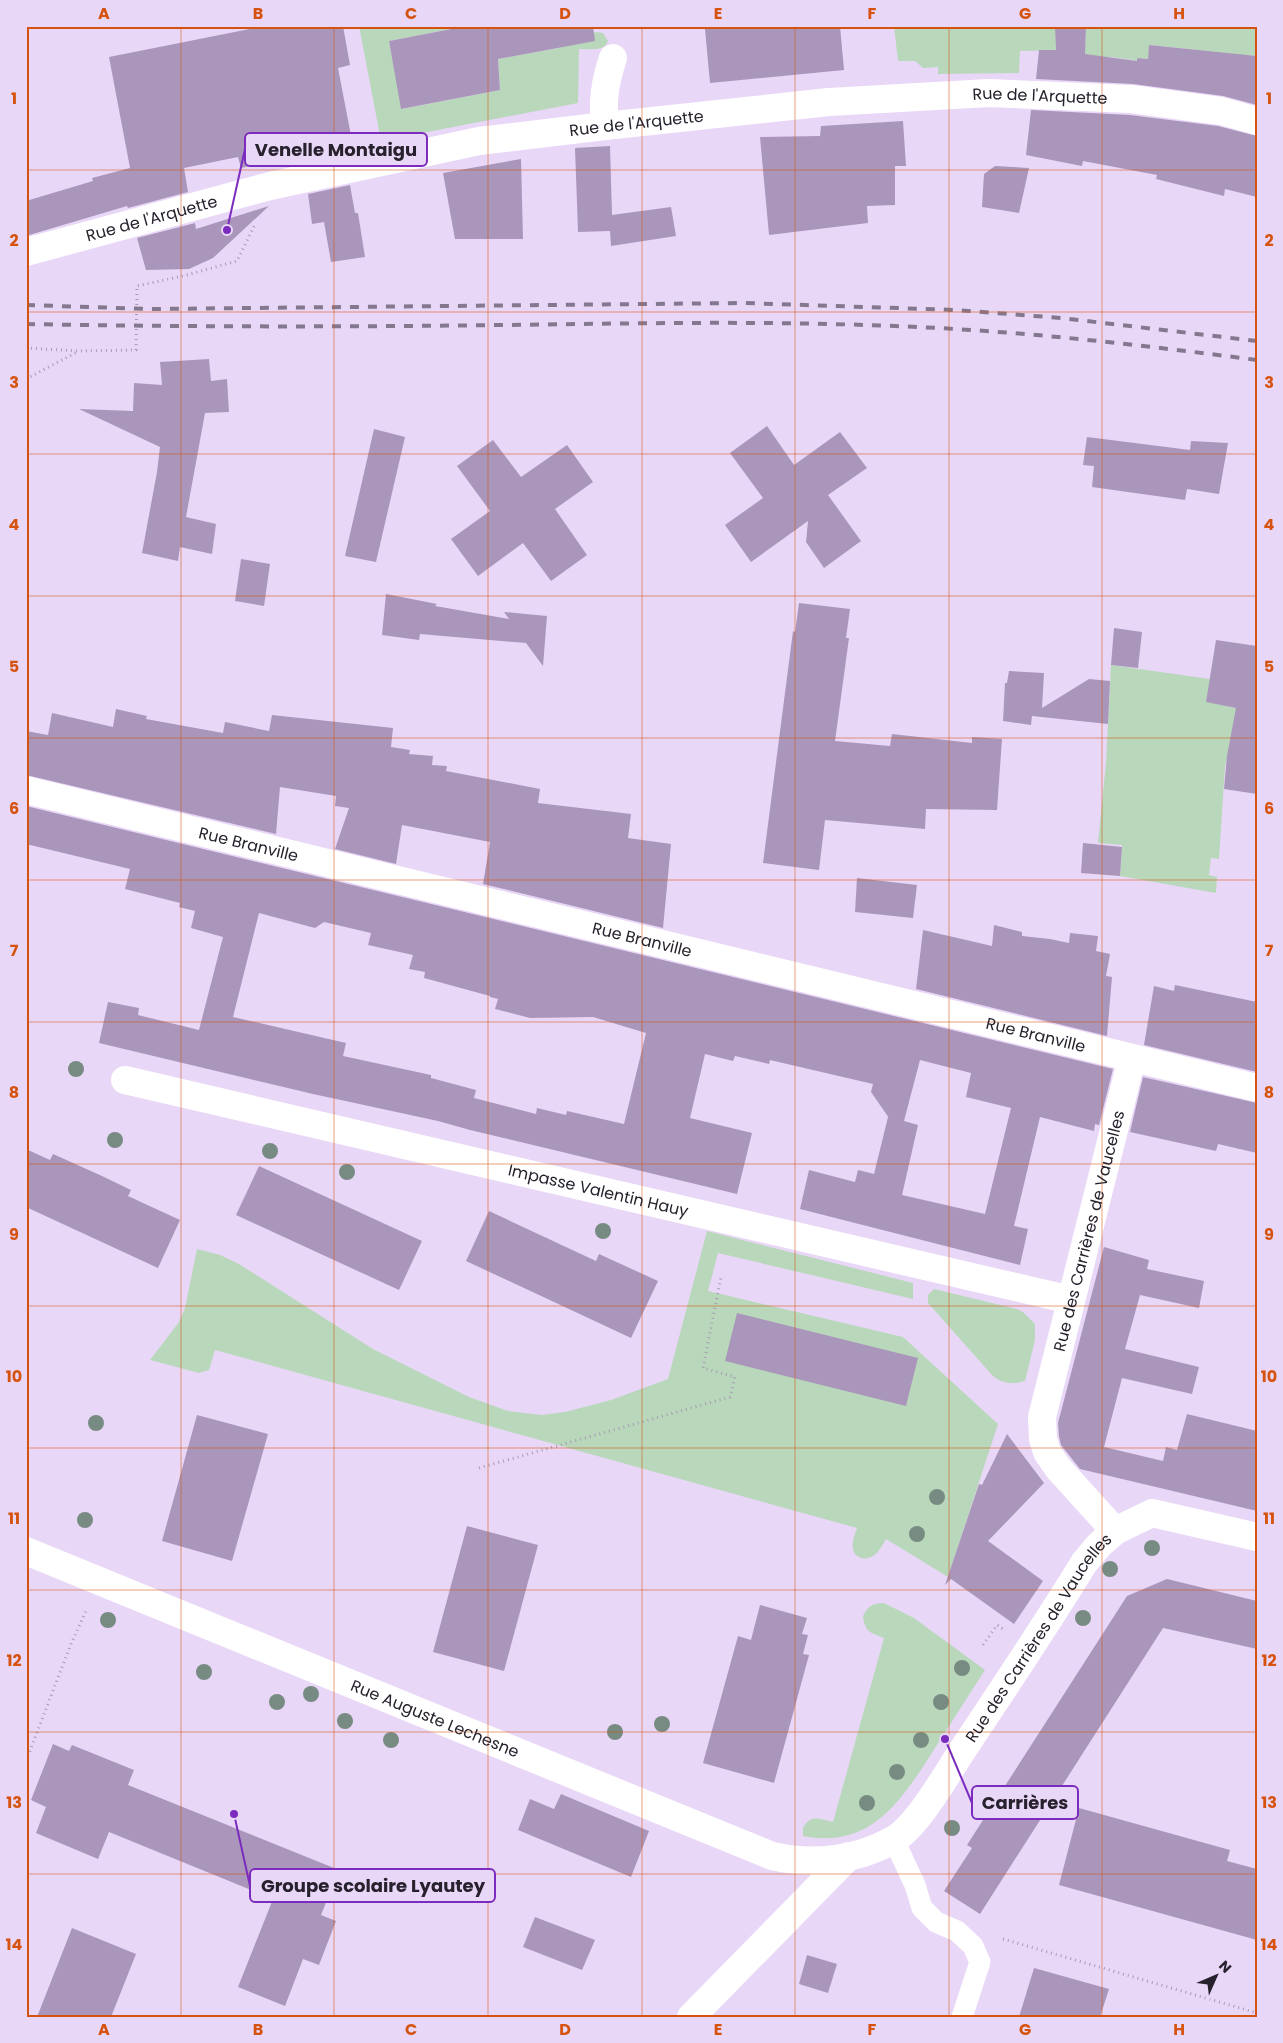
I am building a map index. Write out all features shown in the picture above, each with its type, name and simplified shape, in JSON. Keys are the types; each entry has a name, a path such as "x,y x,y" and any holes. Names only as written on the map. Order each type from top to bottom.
{"street":[{"path":"605,126 603,107 605,84 613,58"},
{"name":"Rue de l'Arquette","path":"26,252 270,186 479,140 829,102 989,93 1131,99 1221,111 1257,121"},
{"name":"Rue Branville","path":"26,790 1257,1088"},
{"name":"Rue des Carrières de Vaucelles","path":"691,2017 849,1856 894,1840 911,1824 1003,1689 1084,1563 1099,1545 1115,1532 1058,1468 1047,1452 1043,1439 1042,1417 1132,1058"},
{"name":"Impasse Valentin Hauy","path":"125,1080 1071,1300"},
{"path":"1115,1532 1152,1513 1257,1536"},
{"name":"Rue Auguste Lechesne","path":"26,1551 772,1856 796,1861 817,1861 849,1856"}],"lane":[{"path":"894,1840 915,1885 922,1908 936,1922 957,1931 973,1946 980,1962 962,2017"}],"path":[{"path":"26,348 79,351 136,350 137,286 188,275 237,261 243,252 270,186"},
{"path":"26,379 79,351"},
{"path":"479,1468 730,1397 735,1377 703,1368 721,1277"},
{"path":"26,1761 71,1644 87,1610"},
{"path":"983,1645 997,1624 1005,1630"},
{"path":"973,1946 1001,1938 1257,2013"}],"green space":[{"path":"359,26 467,26 389,41 402,109 500,90 498,59 558,48 558,40 596,32 603,33 608,41 606,45 600,48 579,49 578,103 381,141"},
{"path":"894,26 1055,26 1062,50 1020,51 1019,73 938,74 938,67 923,68 915,61 898,61"},
{"path":"1086,26 1257,26 1257,56 1250,55 1250,59 1208,51 1150,45 1148,59 1137,58 1136,66 1134,66 1134,60 1111,57 1084,74"},
{"path":"1111,665 1210,679 1229,707 1257,711 1229,750 1225,767 1219,859 1211,858 1209,875 1217,877 1216,893 1120,876 1122,845 1098,843 1106,763"},
{"path":"707,1231 913,1283 913,1299 718,1253 708,1291 903,1337 998,1424 948,1577 886,1539 880,1550 870,1558 859,1557 853,1548 853,1540 857,1528 215,1350 209,1370 199,1373 150,1360 179,1322 185,1308 197,1249 220,1255 239,1264 373,1349 469,1397 508,1411 542,1415 565,1412 611,1400 668,1379"},
{"path":"934,1289 1017,1309 1023,1312 1035,1324 1035,1340 1025,1381 1008,1383 992,1375 928,1303 928,1295"},
{"path":"884,1603 914,1618 985,1670 911,1785 883,1816 867,1827 848,1835 827,1838 803,1836 803,1828 812,1819 833,1822 884,1638 867,1629 863,1616 871,1606"}],"building":[{"path":"265,26 343,26 350,65 338,68 353,146 344,148 345,154 303,163 302,155 241,168 238,157 184,168 188,192 128,208 127,206 26,236 26,201 93,181 92,178 130,168 109,57"},
{"path":"467,26 593,26 595,41 498,59 500,90 401,109 389,41"},
{"path":"737,26 840,26 844,70 710,83 705,29"},
{"path":"1055,26 1086,26 1085,54 1137,61 1137,58 1148,59 1149,45 1257,56 1257,105 1223,96 1133,84 1036,79 1039,50 1056,50"},
{"path":"1031,110 1130,115 1218,126 1257,136 1257,197 1225,189 1224,196 1156,179 1157,175 1083,161 1082,166 1026,155"},
{"path":"903,121 906,166 895,166 895,205 867,206 868,223 769,235 760,137 820,136 821,126"},
{"path":"610,146 612,215 671,207 676,236 611,246 610,231 578,232 575,148"},
{"path":"521,159 523,239 455,239 443,173"},
{"path":"995,166 1029,168 1019,213 982,207 984,174"},
{"path":"350,185 355,213 358,213 365,257 331,262 324,222 312,224 308,194"},
{"path":"269,206 213,258 189,269 146,270 137,238 195,223 196,229"},
{"path":"209,359 211,381 227,379 229,412 205,413 186,517 216,524 212,554 180,547 178,561 142,553 160,447 79,409 133,411 134,383 162,385 160,362"},
{"path":"767,426 794,465 840,432 867,468 828,495 861,541 824,568 806,542 808,521 751,562 725,525 763,498 730,453"},
{"path":"374,429 405,437 376,562 345,556"},
{"path":"1087,437 1190,450 1191,441 1228,443 1219,494 1187,489 1185,500 1092,487 1094,466 1083,465"},
{"path":"493,440 521,477 567,445 593,482 555,509 587,555 551,581 523,543 478,576 451,539 490,511 457,466"},
{"path":"241,559 270,564 264,606 235,601"},
{"path":"386,594 437,604 435,606 509,619 504,612 547,616 543,666 526,643 420,634 419,640 382,635"},
{"path":"799,603 850,609 846,638 849,638 835,741 890,746 892,734 972,743 972,737 1002,739 997,810 926,809 925,829 825,820 819,870 763,863 793,631 795,632"},
{"path":"1114,628 1142,632 1138,668 1111,665"},
{"path":"1216,640 1257,646 1257,794 1224,789 1227,756 1236,708 1206,702"},
{"path":"1009,671 1044,673 1042,708 1089,679 1110,681 1108,724 1032,716 1031,725 1003,721 1005,683 1007,683"},
{"path":"116,709 147,716 146,719 223,733 225,722 269,731 272,715 393,728 391,747 410,750 409,754 433,756 432,765 447,766 446,771 540,789 538,803 631,814 628,838 671,844 663,928 483,884 490,842 402,825 396,864 335,849 349,808 335,806 336,796 280,787 276,834 26,775 26,731 48,735 52,713 113,727"},
{"path":"26,806 1113,1069 1099,1125 1095,1124 1094,1131 1040,1117 1014,1226 1028,1229 1020,1265 800,1209 809,1170 855,1182 858,1170 874,1174 889,1118 871,1092 873,1084 770,1060 769,1064 735,1056 733,1061 705,1054 690,1118 752,1133 737,1194 438,1121 313,1094 99,1043 108,1002 139,1008 138,1015 199,1030 223,937 191,928 195,911 179,907 180,903 125,889 130,869 26,844","holes":["259,913 315,928 324,922 371,933 368,945 413,955 409,969 425,972 424,978 498,999 495,1009 530,1018 593,1017 646,1033 624,1124 567,1111 566,1115 537,1108 536,1114 474,1098 476,1090 431,1078 431,1075 343,1056 346,1043 233,1017","920,1060 971,1073 966,1097 1011,1108 985,1214 902,1195 918,1125 904,1121"]},
{"path":"1083,843 1122,847 1120,876 1081,873"},
{"path":"857,878 917,885 913,918 855,912"},
{"path":"994,925 1022,932 1022,936 1069,943 1070,933 1098,936 1096,951 1110,954 1106,976 1112,977 1107,1036 916,989 923,930 992,946"},
{"path":"1175,985 1257,1002 1257,1072 1144,1045 1154,986 1174,991"},
{"path":"1143,1077 1257,1103 1257,1153 1218,1144 1216,1151 1130,1132"},
{"path":"26,1149 50,1160 53,1154 102,1176 131,1190 128,1196 180,1220 158,1268 26,1207"},
{"path":"259,1166 422,1241 399,1290 236,1215"},
{"path":"489,1211 596,1261 599,1254 658,1281 631,1338 466,1261"},
{"path":"1104,1247 1149,1260 1147,1269 1204,1281 1199,1308 1140,1295 1125,1349 1199,1367 1192,1394 1122,1378 1104,1447 1163,1461 1166,1447 1177,1450 1187,1414 1257,1431 1257,1511 1080,1469 1061,1445 1058,1423"},
{"path":"737,1313 918,1358 906,1406 725,1361"},
{"path":"197,1415 268,1434 232,1561 162,1541"},
{"path":"1007,1434 1044,1483 988,1541 1043,1581 1014,1624 951,1579 945,1585 979,1484 982,1485"},
{"path":"467,1526 538,1545 504,1671 433,1652"},
{"path":"1167,1579 1257,1601 1257,1649 1163,1628 980,1914 944,1891 972,1848 967,1845 1127,1596"},
{"path":"760,1605 807,1618 802,1634 808,1635 803,1654 809,1655 774,1783 703,1763 738,1636 751,1640"},
{"path":"53,1744 69,1751 72,1745 134,1770 128,1785 339,1870 321,1915 336,1921 319,1965 303,1959 285,2006 238,1987 273,1899 109,1832 98,1859 36,1833 46,1807 31,1800"},
{"path":"561,1794 649,1831 631,1877 518,1830 530,1799 554,1809"},
{"path":"1079,1808 1230,1850 1227,1861 1257,1869 1257,1940 1059,1885"},
{"path":"535,1917 595,1940 582,1970 523,1947"},
{"path":"72,1928 136,1954 111,2017 37,2017"},
{"path":"807,1955 837,1964 828,1993 799,1984"},
{"path":"1034,1968 1109,1989 1100,2017 1019,2017"}],"railway":[{"path":"26,305 151,309 744,303 956,310 1061,318 1257,341"},
{"path":"26,324 145,326 842,324 955,329 1031,335 1257,360"}],"place":[{"name":"Venelle Montaigu","path":"227,230"},
{"name":"Carrières","path":"945,1739"},
{"name":"Groupe scolaire Lyautey","path":"234,1814"}]}
